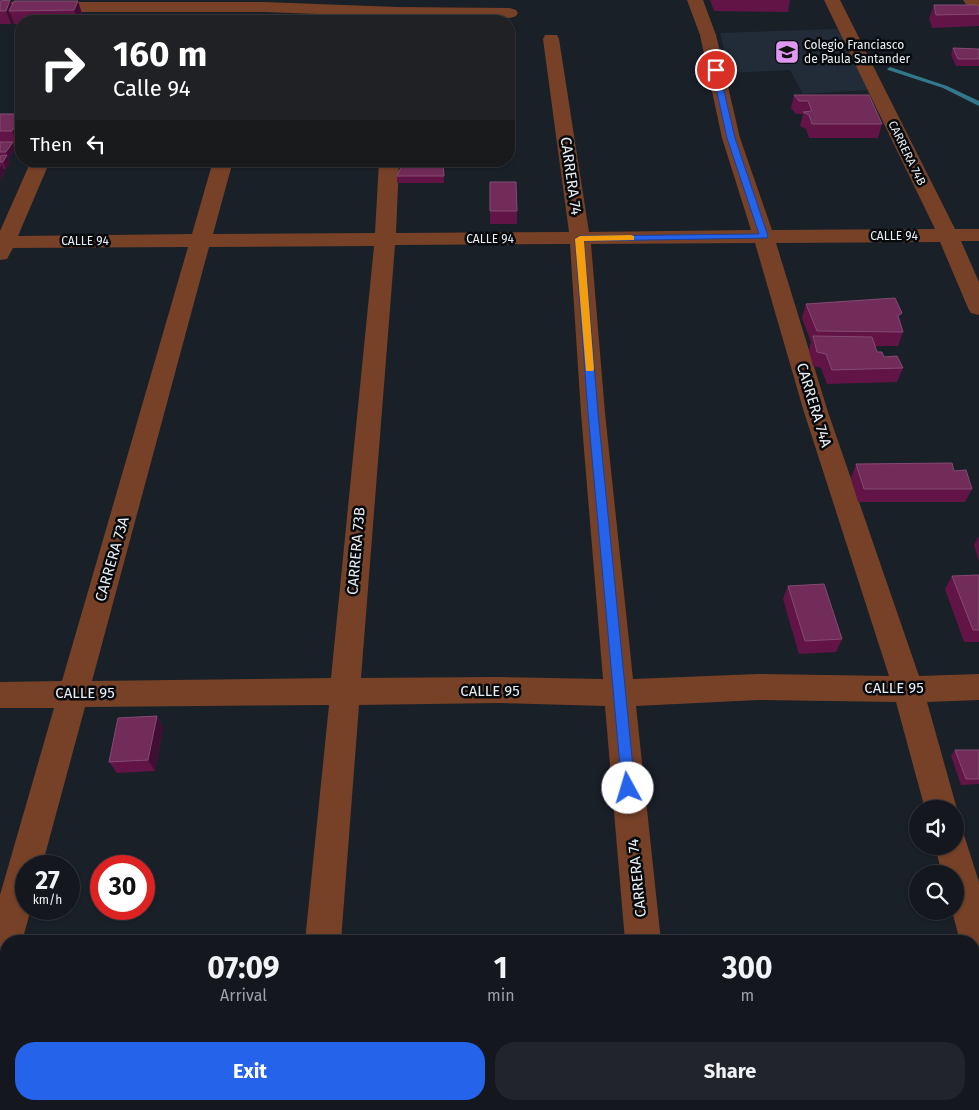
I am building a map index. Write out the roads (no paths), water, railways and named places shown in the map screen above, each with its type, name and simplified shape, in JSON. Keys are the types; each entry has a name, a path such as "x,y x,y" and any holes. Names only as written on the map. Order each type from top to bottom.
{"street":[{"path":"113,15 150,0"},
{"name":"CARRERA 74A","path":"695,0 708,35 731,138 764,236 816,412 908,689 939,800"},
{"name":"CARRERA 74B","path":"832,0 948,235 979,308"},
{"path":"971,0 979,11"},
{"path":"0,7 131,7 262,14 330,15"},
{"path":"435,15 510,13"},
{"name":"CARRERA 74","path":"551,40 580,239 593,413 642,935"},
{"path":"2,246 37,167"},
{"name":"CARRERA 73A","path":"6,935 221,167"},
{"name":"CARRERA 73B","path":"323,935 385,240 389,167"},
{"name":"CALLE 94","path":"2,246 202,240 979,235"},
{"name":"CALLE 95","path":"0,695 499,690 619,693 758,687 908,689 979,687"},
{"path":"954,855 976,935"}],"waterway":[{"path":"890,69 945,87 979,104"}],"place":[{"name":"Colegio Franciasco de Paula Santander","path":"787,52"}]}
